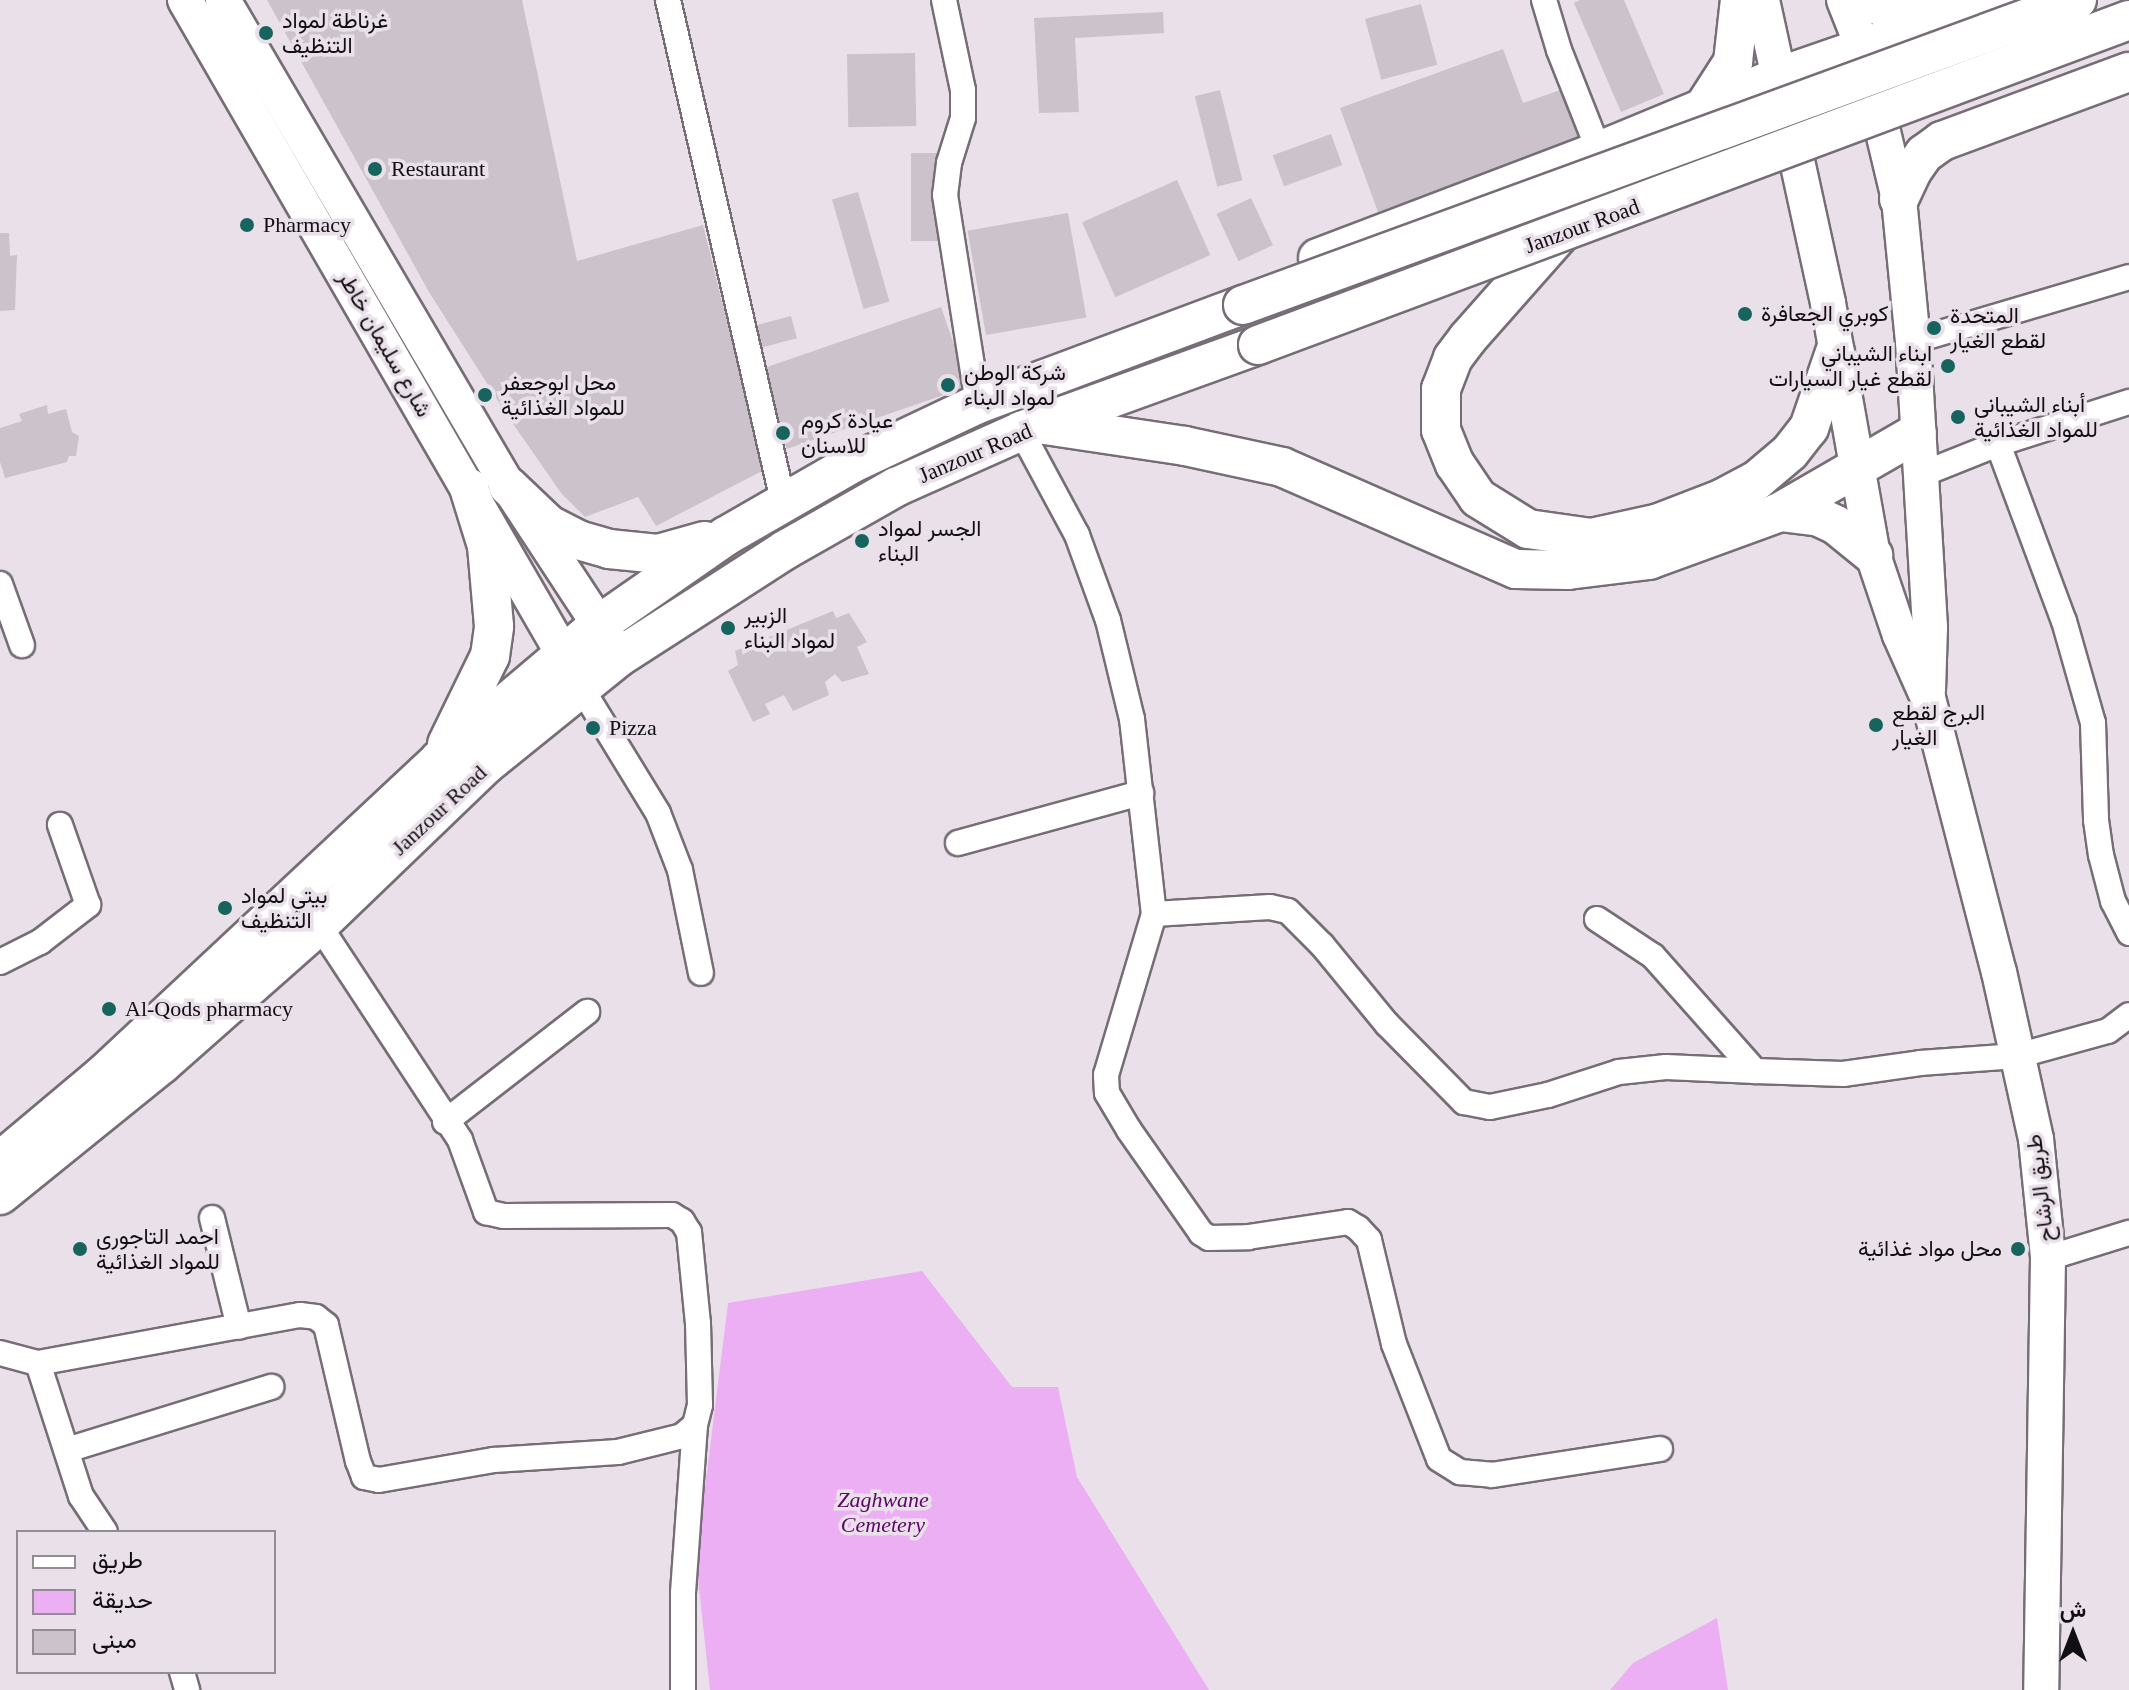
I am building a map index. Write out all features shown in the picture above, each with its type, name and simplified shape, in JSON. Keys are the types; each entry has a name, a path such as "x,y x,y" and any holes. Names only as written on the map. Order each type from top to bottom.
{"main road":[{"name":"شارع سليمان خاطر","path":"185,0 565,653 582,689"},
{"name":"شارع سليمان خاطر","path":"223,0 508,486 601,623 619,657"},
{"path":"1704,107 1733,62 1740,0"},
{"path":"1762,0 1781,76 1873,555 1900,635 1928,698"},
{"path":"1844,0 1863,48 1899,199 1913,341 1930,627 1928,698"},
{"path":"1867,0 1903,17 1963,14"},
{"path":"1077,366 1129,337 1220,296 1599,151 1781,76 2000,0"},
{"name":"Janzour Road","path":"0,1161 105,1073 440,759 565,653 601,623 726,536 783,501 978,404 2077,0"},
{"name":"Janzour Road","path":"0,1195 162,1064 319,925 484,766 619,657 785,550 896,487 1032,428 2129,20"},
{"path":"1899,199 1924,154 1942,141 2129,72"},
{"path":"1560,234 1468,338 1453,358 1441,389 1441,430 1455,464 1478,498 1528,529 1591,538 1659,523 1721,499 1757,480 1790,452 1809,428 1835,352"},
{"path":"1032,428 1185,446 1282,467 1516,569 1568,570 1649,560 1780,512 1917,433"},
{"path":"508,486 549,525 578,540 609,549 658,554 726,536"},
{"path":"440,759 490,656 494,626 487,546 469,488"},
{"path":"1780,512 1819,517 1836,525 1873,555"},
{"name":"طريق الرشاح","path":"1928,698 2036,1139 2048,1258 2041,1690"}],"street":[{"path":"668,0 783,501"},
{"path":"944,0 963,90 963,118 949,163 945,195 978,404"},
{"path":"1544,0 1559,50 1599,151"},
{"path":"1913,341 2129,277"},
{"path":"1920,475 1998,444 2129,402"},
{"path":"1032,428 1077,535 1108,620 1132,719 1141,793 1154,914 1109,1058 1107,1093 1201,1233 1220,1239 1348,1222 1369,1240 1394,1344 1439,1459 1460,1472 1492,1475 1660,1449"},
{"path":"1998,444 2064,621 2093,723 2096,820 2101,855 2113,901 2129,933"},
{"path":"0,584 22,645"},
{"path":"582,689 658,813 680,870 701,973"},
{"path":"958,843 1141,793"},
{"path":"0,962 40,942 88,905 60,825"},
{"path":"1154,914 1270,907 1288,911 1322,945 1387,1024 1464,1102 1490,1107 1548,1095 1619,1072 1718,1067 1843,1074 1920,1063 2017,1056 2108,1031 2129,1015"},
{"path":"1597,919 1653,956 1755,1071"},
{"path":"319,925 445,1122 460,1140 486,1212 672,1215 682,1221 689,1232 698,1323 700,1405 695,1425 683,1593 683,1690"},
{"path":"445,1122 587,1012"},
{"path":"212,1218 239,1327"},
{"path":"2048,1258 2129,1233"},
{"path":"0,1353 38,1363 300,1315 322,1319 326,1325 358,1461 364,1477 372,1479 494,1460 618,1452 682,1436 695,1425"},
{"path":"38,1363 81,1496 104,1530"},
{"path":"67,1450 271,1387"}],"green space":[{"name":"Zaghwane Cemetery","path":"922,1271 1012,1387 1058,1387 1077,1477 1209,1690 710,1690 696,1560 728,1303"},
{"path":"1717,1618 1728,1690 1610,1690 1633,1663"}],"building":[{"path":"267,0 522,0 577,261 703,225 764,470 656,526 638,497 585,517 561,493 429,292"},
{"path":"1580,0 1624,0 1664,94 1621,112 1574,3"},
{"path":"1421,4 1437,65 1381,80 1365,19"},
{"path":"1163,12 1164,33 1075,38 1079,112 1039,113 1034,18"},
{"path":"1503,49 1523,103 1569,87 1587,137 1378,212 1340,108"},
{"path":"915,53 916,126 848,127 847,54"},
{"path":"1220,90 1242,180 1217,187 1195,96"},
{"path":"1331,134 1342,165 1284,186 1273,155"},
{"path":"911,153 940,153 940,241 911,241"},
{"path":"1177,180 1210,255 1115,297 1082,222"},
{"path":"858,192 889,302 863,309 832,199"},
{"path":"1251,198 1273,245 1239,261 1217,214"},
{"path":"1068,213 1086,317 986,335 968,231"},
{"path":"0,233 9,233 10,256 17,255 15,310 0,311"},
{"path":"941,307 968,386 787,449 759,370"},
{"path":"791,316 797,338 760,348 754,326"},
{"path":"47,405 48,414 66,409 72,432 79,436 76,456 69,456 67,462 5,478 0,462 0,428 22,421 19,414"},
{"path":"833,611 836,618 849,613 867,642 857,647 869,674 842,682 835,674 825,682 829,695 793,711 784,695 765,704 770,714 753,722 728,671 738,665 735,651"}],"place":[{"name":"غرناطة لمواد التنظيف","path":"266,33"},
{"name":"Restaurant","path":"375,169"},
{"name":"Pharmacy","path":"247,225"},
{"name":"كوبري الجعافرة","path":"1745,314"},
{"name":"المتحدة لقطع الغيار","path":"1934,328"},
{"name":"ابناء الشيباني لقطع غيار السيارات","path":"1948,366"},
{"name":"شركة الوطن لمواد البناء","path":"948,385"},
{"name":"محل ابوجعفر للمواد الغذائية","path":"485,395"},
{"name":"أبناء الشيباني للمواد الغذائية","path":"1958,417"},
{"name":"عيادة كروم للاسنان","path":"783,433"},
{"name":"الجسر لمواد البناء","path":"862,541"},
{"name":"الزبير لمواد البناء","path":"728,628"},
{"name":"البرج لقطع الغيار","path":"1876,725"},
{"name":"Pizza","path":"593,728"},
{"name":"بيتي لمواد التنظيف","path":"225,908"},
{"name":"Al-Qods pharmacy","path":"109,1009"},
{"name":"احمد التاجوري للمواد الغذائية","path":"80,1249"},
{"name":"محل مواد غذائية","path":"2018,1249"}]}
